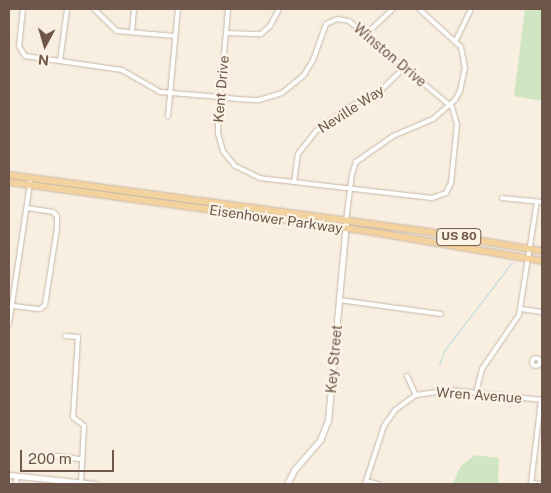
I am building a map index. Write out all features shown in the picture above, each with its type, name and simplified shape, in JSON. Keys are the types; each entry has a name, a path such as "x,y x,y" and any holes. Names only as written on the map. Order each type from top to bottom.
{"main road":[{"name":"Eisenhower Parkway","path":"9,176 31,182 346,228 542,261"},
{"name":"Eisenhower Parkway","path":"9,182 31,182 346,220 542,251"}],"street":[{"name":"Winston Drive","path":"23,9 21,52 60,61 122,70 156,90 259,100 290,89 310,66 321,33 331,21 349,21 450,105"},
{"path":"60,61 67,9"},
{"path":"94,9 112,29 175,36"},
{"path":"132,32 134,9"},
{"path":"168,116 178,9"},
{"name":"Kent Drive","path":"228,9 218,133 230,161 254,177 350,189"},
{"path":"226,33 261,34 270,26 279,9"},
{"path":"366,34 393,9"},
{"path":"346,220 353,167 360,159 393,136 432,119 459,95 465,68 464,54 456,40 419,9"},
{"path":"456,40 471,9"},
{"name":"Neville Way","path":"294,182 298,154 316,131 346,109 381,90 404,67"},
{"path":"350,189 432,198 446,193 451,184 457,124 450,105"},
{"path":"9,324 14,306 31,182"},
{"path":"476,393 482,369 514,326 521,309 530,249 540,201 502,198"},
{"path":"14,306 40,309 46,304 57,228 57,216 53,212 27,208"},
{"name":"Key Street","path":"287,484 294,470 320,440 327,425 346,220"},
{"path":"339,300 441,314"},
{"path":"521,309 542,312"},
{"path":"65,336 78,337 73,417 84,426 81,483"},
{"name":"Wren Avenue","path":"407,376 416,396"},
{"name":"Wren Avenue","path":"378,484 366,483 378,438 388,419 416,396 442,390 541,400"},
{"path":"541,400 531,484 542,484"},
{"path":"56,456 82,459"},
{"path":"9,475 48,482 96,484"},
{"path":"16,484 17,476"}],"green space":[{"path":"525,9 542,9 542,101 514,96"},
{"path":"475,455 499,458 498,484 453,484 460,467"}],"waterway":[{"path":"439,365 444,351 512,262"}]}
